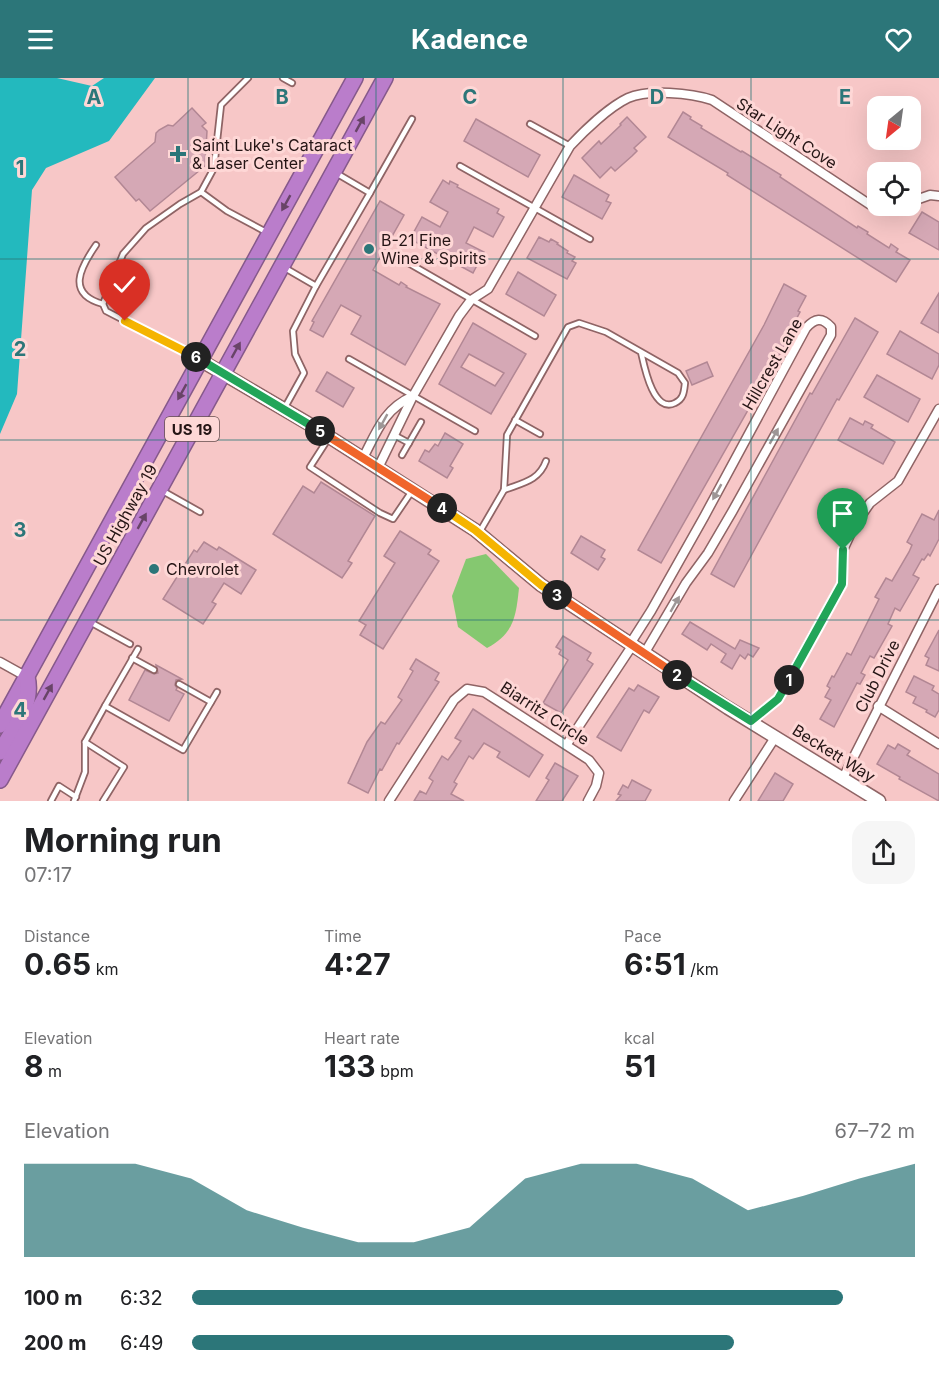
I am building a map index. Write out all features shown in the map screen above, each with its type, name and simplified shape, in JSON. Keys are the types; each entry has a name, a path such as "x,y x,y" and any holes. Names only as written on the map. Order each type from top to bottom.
{"highway":[{"name":"US Highway 19","path":"0,725 5,706 27,676 355,78"},
{"name":"US Highway 19","path":"0,780 385,78"},
{"path":"0,752 28,699 30,688 27,676"}],"street":[{"name":"Star Light Cove","path":"378,468 413,396 459,316 471,300 488,288 570,146 586,128 628,98 644,94 694,94 711,100 867,202"},
{"path":"921,198 930,195 939,196"},
{"name":"Hillcrest Lane","path":"631,645 806,328 812,321 819,319 826,321 831,327 831,335 708,553 686,583 644,654"},
{"name":"Beckett Way","path":"200,360 330,437 479,533 541,585 644,654 879,801"},
{"name":"Star Light Cove","path":"363,458 386,414 399,402 413,396"},
{"path":"751,721 778,699 842,584 843,550 854,526 870,503 898,481 939,409"},
{"name":"Club Drive","path":"843,778 939,589"},
{"path":"567,744 631,645"},
{"path":"0,662 27,676"},
{"name":"Biarritz Circle","path":"389,801 454,700 467,689 484,692 589,760 599,773 596,786 588,801"},
{"path":"878,706 939,744"},
{"path":"734,801 776,736"}],"lane":[{"path":"200,360 106,311 103,304 123,254 146,228 201,192 214,168 221,105 248,78"},
{"path":"283,78 292,83"},
{"path":"284,409 304,374 295,354 292,332 412,119"},
{"path":"530,124 570,146"},
{"path":"460,166 590,239"},
{"path":"333,172 370,193"},
{"path":"201,192 227,211 269,234"},
{"path":"96,246 84,262 80,275 80,288 92,301 103,304"},
{"path":"405,261 535,336"},
{"path":"282,266 316,286"},
{"path":"479,533 504,490 507,435 568,327 579,323 606,332 678,372 685,383 684,394 673,405 666,404 657,398 648,381 641,352"},
{"path":"349,359 475,431"},
{"path":"515,420 540,434"},
{"path":"402,455 421,422"},
{"path":"394,435 409,443"},
{"path":"330,437 310,467 380,513 393,519 412,490"},
{"path":"504,490 535,479 543,471 546,461"},
{"path":"160,489 200,512"},
{"path":"87,621 130,644"},
{"path":"51,801 59,786 75,799 85,772 85,742 138,649"},
{"path":"132,658 154,670"},
{"path":"179,684 211,702"},
{"path":"105,706 183,750 217,692"},
{"path":"85,742 124,767 103,801"}],"green space":[{"path":"486,554 519,588 512,623 503,637 487,648 458,627 452,596 466,559"}],"water":[{"path":"0,78 57,78 92,86 104,78 155,78 109,141 46,168 32,190 17,394 0,434"}],"building":[{"path":"192,108 206,123 202,126 207,131 205,166 150,211 139,199 136,201 115,177 155,142 156,133 159,130 168,125 173,126"},
{"path":"683,112 702,126 701,128 781,175 780,177 857,228 858,226 868,232 867,234 889,248 891,244 898,249 896,252 910,260 896,282 727,175 728,173 668,137"},
{"path":"627,117 646,137 634,148 637,151 632,156 615,171 611,167 600,178 582,158 599,141 601,144"},
{"path":"476,119 540,155 528,177 464,141"},
{"path":"574,175 609,195 606,201 611,203 602,219 562,197"},
{"path":"443,180 449,184 450,181 458,185 457,187 499,209 497,213 504,217 493,237 474,227 466,243 484,252 473,273 410,239 422,217 440,227 448,212 430,202"},
{"path":"380,201 404,215 373,270 399,285 401,282 406,287 440,304 405,365 351,334 361,316 341,305 323,337 310,330 314,322 312,321"},
{"path":"922,212 939,222 939,250 909,233"},
{"path":"539,237 549,242 551,239 575,257 572,261 576,263 567,279 527,258"},
{"path":"518,272 556,295 544,316 506,294"},
{"path":"784,284 806,296 798,311 800,312 783,344 785,345 661,563 638,550 764,325"},
{"path":"939,293 939,333 921,323"},
{"path":"855,318 878,332 839,400 837,399 734,587 711,574 810,393 812,394"},
{"path":"473,323 526,354 491,414 439,384","holes":["469,354 504,373 495,386 461,367"]},
{"path":"900,331 939,354 939,365 932,379 887,354"},
{"path":"707,362 713,376 692,385 686,371"},
{"path":"327,372 354,388 343,407 316,391"},
{"path":"877,375 920,399 908,422 864,397"},
{"path":"850,418 863,425 865,421 873,425 871,428 895,442 883,464 838,440"},
{"path":"445,433 463,444 450,466 453,468 447,478 419,461 425,450 429,452 435,444 438,446"},
{"path":"321,482 375,516 348,561 352,563 342,578 273,534 303,486 314,493"},
{"path":"939,510 939,539 930,556 928,554 924,560 922,559 913,575 919,578 900,611 895,608 888,624 892,626 874,658 870,656 861,673 865,675 860,684 857,683 834,727 820,719 831,700 825,697 830,688 827,686 847,653 851,655 879,599 875,597 886,578 892,581 909,552 912,545 907,542 922,514 934,520"},
{"path":"400,531 431,550 428,554 439,561 383,649 360,635 366,625 359,621 395,563 384,556"},
{"path":"581,536 605,550 601,557 605,559 598,570 571,553"},
{"path":"204,542 217,550 219,547 256,570 241,594 224,583 212,602 216,604 203,624 163,599 194,550 197,552"},
{"path":"690,622 735,649 740,640 759,648 753,657 748,654 745,659 740,655 732,669 721,662 726,654 711,644 707,650 682,634"},
{"path":"939,630 939,671 926,665 929,658 925,656"},
{"path":"563,636 591,653 587,660 593,664 561,713 543,703 568,660 559,654 561,650 556,647"},
{"path":"416,659 439,673 435,680 439,682 399,744 397,743 382,770 380,769 368,793 348,783 367,742 381,722 385,724 402,700 398,697 413,671 410,669"},
{"path":"156,665 182,679 176,680 175,685 176,690 184,694 169,721 129,700 145,670 154,674 158,673"},
{"path":"914,676 934,686 932,690 939,694 939,710 935,717 913,703 916,697 906,692"},
{"path":"638,685 659,697 649,713 644,710 621,751 597,737 629,688 634,691"},
{"path":"473,709 543,755 529,777 497,757 500,752 484,743 473,759 469,756 454,782 457,784 451,794 464,801 414,801 420,791 426,794 433,781 429,778 442,756 448,760 461,741 455,738"},
{"path":"898,744 910,751 907,755 939,774 939,801 877,764 888,745 895,749"},
{"path":"555,763 578,776 562,801 536,801 549,780 546,778"},
{"path":"775,773 793,784 783,801 758,801"},
{"path":"632,780 651,790 645,801 616,801 621,795 618,794 623,785 628,788"}],"place":[{"name":"Saint Luke's Cataract & Laser Center","path":"178,154"},
{"name":"B-21 Fine Wine & Spirits","path":"369,249"},
{"name":"Chevrolet","path":"154,569"}],"route":[{"path":"125,321 200,360 309,424 475,530 541,585 644,654 751,721 778,699 842,584 843,550"}]}
